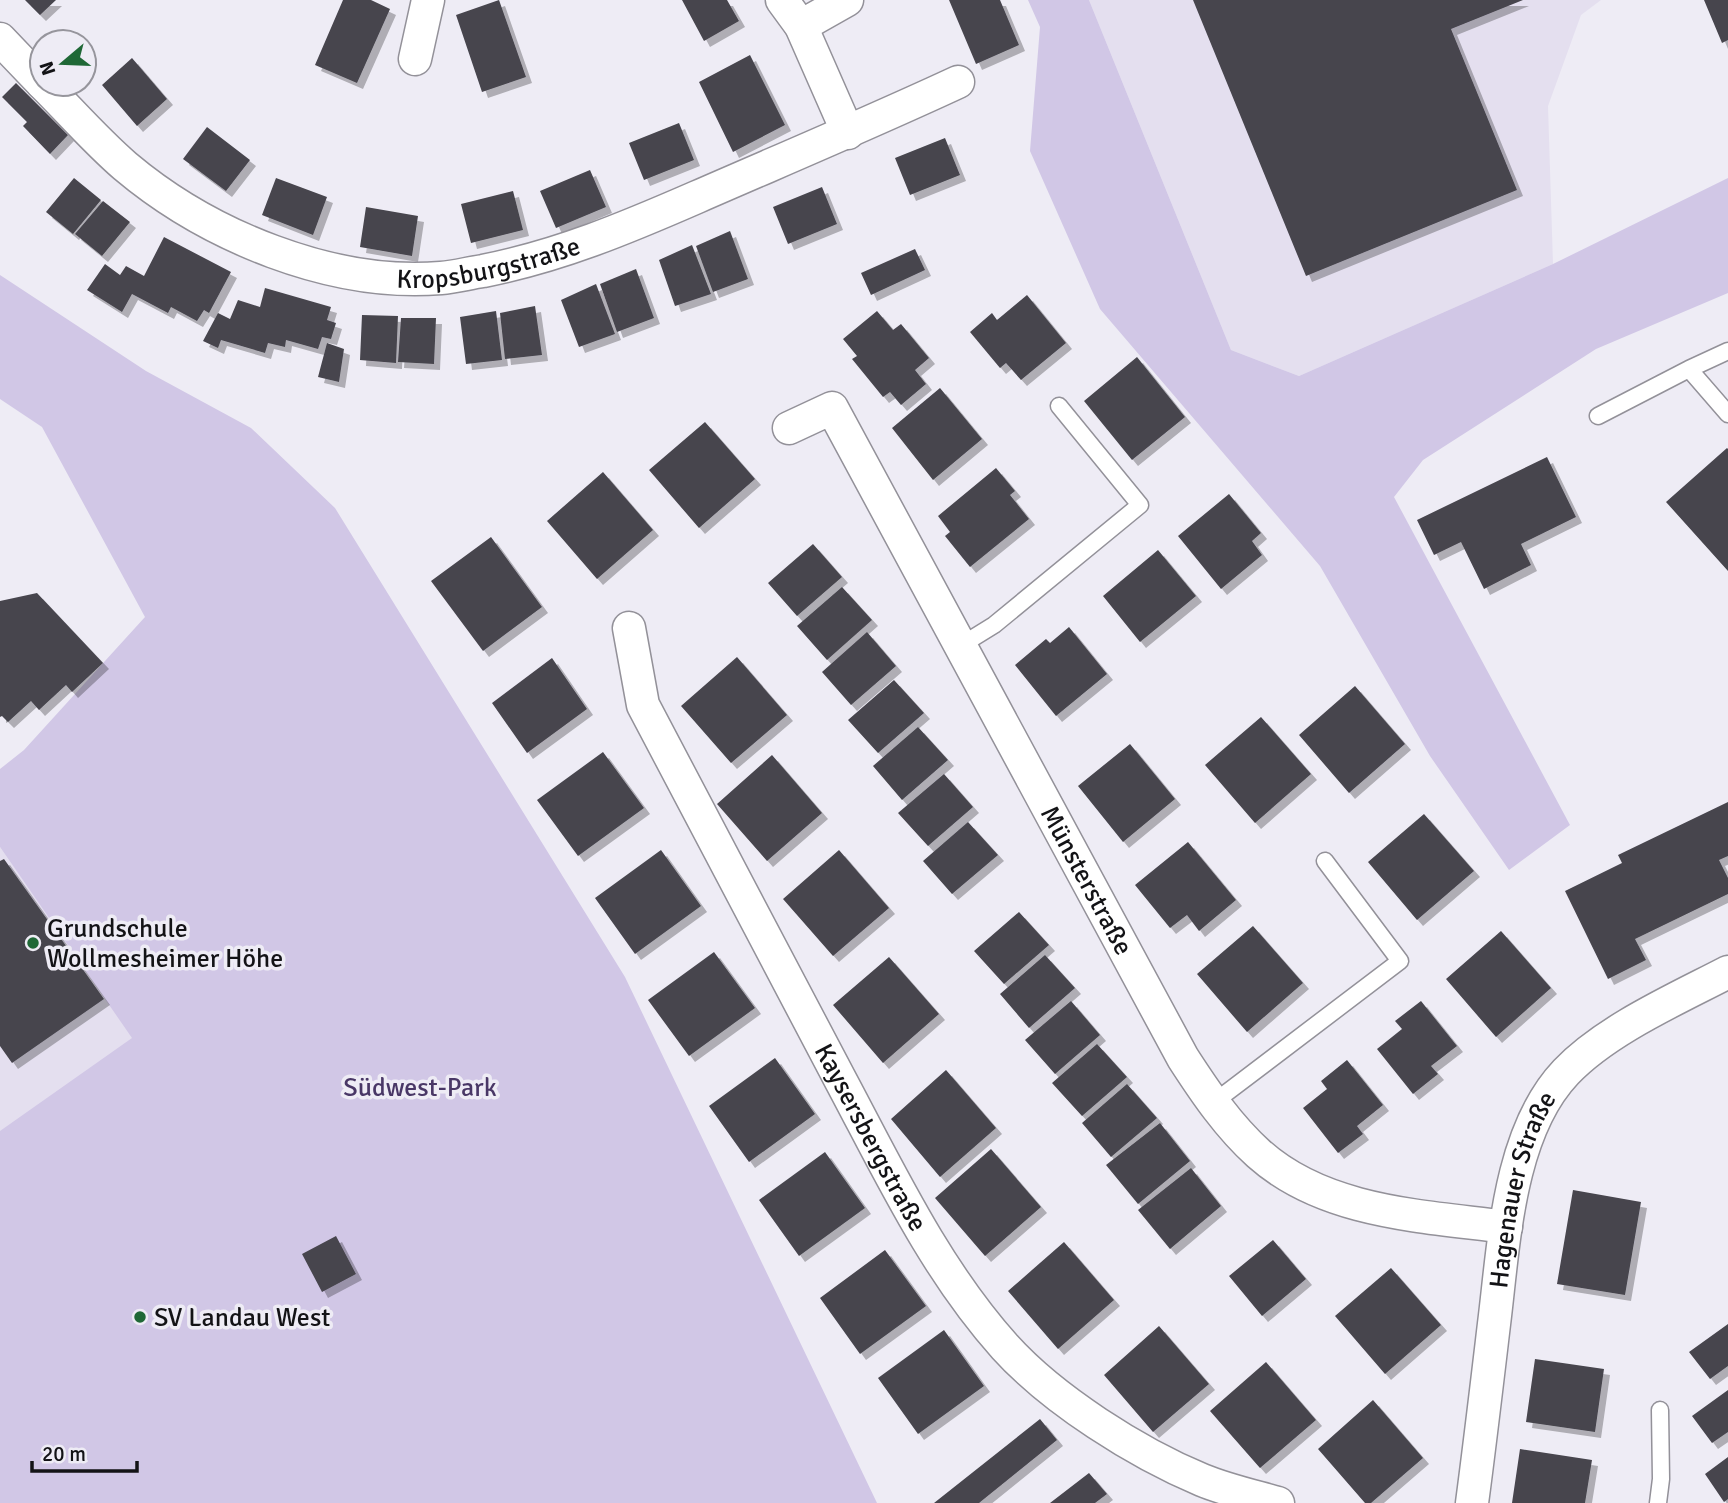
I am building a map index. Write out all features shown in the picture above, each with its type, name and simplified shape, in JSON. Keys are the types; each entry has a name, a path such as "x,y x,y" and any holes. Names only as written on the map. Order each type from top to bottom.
{"street":[{"path":"415,59 428,0"},
{"path":"782,0 802,26 848,133"},
{"path":"802,26 847,0"},
{"name":"Kropsburgstraße","path":"0,39 28,69"},
{"name":"Kropsburgstraße","path":"56,98 125,166 164,195 253,244 305,263 342,272 378,277 442,278 554,255 613,233 848,133 958,82"},
{"name":"Münsterstraße","path":"789,428 832,408 1171,1035 1213,1102 1234,1128 1260,1155 1281,1170 1324,1193 1356,1203 1410,1214 1506,1227"},
{"name":"Kaysersbergstraße","path":"629,628 643,705 871,1137 950,1278 1006,1348 1048,1387 1104,1427 1203,1481 1278,1503"},
{"name":"Hagenauer Straße","path":"1472,1503 1506,1227 1514,1187 1539,1108 1566,1071 1618,1032 1728,972"}],"lane":[{"path":"1598,416 1728,351"},
{"path":"1689,369 1728,414"},
{"path":"960,646 994,625 1140,505 1059,407"},
{"path":"1213,1102 1400,961 1325,861"},
{"path":"1658,1503 1661,1479 1660,1410"}],"shaded area":[{"path":"1089,0 1601,0 1581,15 1548,106 1553,264 1299,376 1231,350"},
{"name":"Grundschule Wollmesheimer Höhe","path":"0,847 133,1038 0,1133"}],"green space":[{"path":"1028,0 1089,0 1231,350 1299,376 1553,264 1728,178 1728,293 1596,349 1423,460 1394,497 1570,825 1509,870 1430,756 1320,566 1100,309 1030,151 1040,27"},
{"name":"Südwest-Park","path":"0,275 146,371 251,428 335,508 625,977 877,1503 0,1503 0,1131 132,1038 0,847 0,769 24,750 145,617 42,427 0,399"}],"building":[{"path":"25,0 56,0 40,15"},
{"path":"343,0 371,0 390,9 357,83 315,65"},
{"path":"499,0 526,77 482,92 456,15"},
{"path":"682,0 727,0 739,21 704,41"},
{"path":"949,0 1000,0 1019,45 976,64"},
{"path":"1193,0 1523,0 1451,29 1517,190 1306,276"},
{"path":"1704,0 1728,0 1728,40 1722,43"},
{"path":"750,55 785,125 733,152 699,82"},
{"path":"132,58 167,99 137,126 102,85"},
{"path":"16,83 28,98 68,135 50,154 23,126 27,122 2,97"},
{"path":"679,123 694,160 644,180 629,143"},
{"path":"207,127 250,160 226,191 183,159"},
{"path":"945,138 960,175 910,195 895,158"},
{"path":"590,170 606,207 556,228 540,191"},
{"path":"74,178 101,200 73,234 46,212"},
{"path":"276,178 327,197 313,235 262,215"},
{"path":"822,187 837,224 788,244 773,207"},
{"path":"513,191 523,230 471,243 461,204"},
{"path":"103,201 130,222 102,256 75,234"},
{"path":"366,207 418,216 412,256 360,247"},
{"path":"730,231 748,279 713,292 696,246"},
{"path":"164,237 231,272 209,313 204,310 197,321 171,307 168,313 132,294 122,312 87,290 105,264 120,275 126,266 144,276"},
{"path":"692,245 711,294 675,306 659,260"},
{"path":"915,249 925,270 871,295 861,273"},
{"path":"636,269 654,318 617,332 600,284"},
{"path":"596,284 615,334 579,347 561,300"},
{"path":"265,288 331,307 327,320 336,323 331,339 322,337 318,349 286,340 285,347 268,343 265,353 221,340 218,348 203,341 218,313 230,319 238,300 260,307"},
{"path":"1027,295 1066,343 1021,380 1006,363 1000,368 970,332 992,313 997,320"},
{"path":"535,306 542,355 505,359 500,313"},
{"path":"496,311 502,360 466,364 460,317"},
{"path":"877,311 893,330 901,324 929,358 915,370 926,384 901,405 890,392 883,397 852,359 857,356 843,339"},
{"path":"362,315 398,316 396,363 360,360"},
{"path":"401,318 436,318 434,364 398,362"},
{"path":"327,343 344,349 339,382 318,377"},
{"path":"1137,357 1185,417 1132,460 1084,401"},
{"path":"940,388 982,439 933,480 892,428"},
{"path":"705,422 755,479 699,528 649,470"},
{"path":"1728,449 1728,571 1666,502"},
{"path":"1547,457 1576,517 1521,544 1531,565 1484,589 1461,542 1434,555 1417,520"},
{"path":"996,468 1015,491 1010,495 1029,519 970,567 945,536 950,532 938,516"},
{"path":"603,472 653,530 597,579 547,521"},
{"path":"1229,494 1261,533 1252,541 1262,555 1221,589 1178,536"},
{"path":"491,537 542,607 483,651 431,581"},
{"path":"813,544 842,577 797,616 768,583"},
{"path":"1158,550 1196,596 1140,642 1103,596"},
{"path":"842,587 872,620 827,660 797,626"},
{"path":"37,593 103,663 72,692 66,685 39,710 31,701 8,722 0,717 0,601"},
{"path":"1069,627 1107,674 1056,716 1015,665 1046,639 1050,643"},
{"path":"867,632 896,666 851,705 822,672"},
{"path":"737,657 787,715 731,763 681,706"},
{"path":"552,658 587,709 527,753 492,703"},
{"path":"894,680 924,713 878,753 848,720"},
{"path":"1355,686 1405,744 1349,793 1299,735"},
{"path":"1261,717 1311,774 1255,823 1205,765"},
{"path":"918,727 948,760 902,800 873,766"},
{"path":"1130,744 1175,799 1123,842 1078,786"},
{"path":"603,752 644,808 578,856 537,800"},
{"path":"772,755 822,813 767,861 717,804"},
{"path":"944,774 973,807 928,846 898,813"},
{"path":"1728,802 1728,856 1719,860 1728,878 1728,894 1635,939 1646,960 1608,979 1565,891 1622,863 1618,855"},
{"path":"1424,814 1474,871 1417,920 1368,862"},
{"path":"968,822 998,855 952,894 923,861"},
{"path":"1188,842 1236,900 1199,931 1187,915 1170,928 1135,885"},
{"path":"661,850 701,906 635,954 595,898"},
{"path":"839,850 889,908 833,956 783,899"},
{"path":"4,859 104,999 12,1063 0,1046 0,861"},
{"path":"1019,912 1049,945 1004,984 974,951"},
{"path":"1253,926 1303,983 1247,1032 1197,974"},
{"path":"1501,931 1551,988 1496,1037 1446,979"},
{"path":"714,952 755,1008 689,1056 648,1000"},
{"path":"1045,955 1075,988 1029,1028 1000,994"},
{"path":"889,957 939,1014 883,1063 833,1005"},
{"path":"1071,1001 1100,1035 1055,1074 1025,1040"},
{"path":"1421,1001 1457,1046 1431,1066 1438,1074 1413,1094 1377,1049 1402,1029 1395,1021"},
{"path":"1097,1044 1127,1077 1082,1116 1052,1083"},
{"path":"775,1058 815,1114 749,1162 709,1106"},
{"path":"1347,1060 1383,1105 1357,1126 1363,1134 1338,1153 1303,1108 1327,1089 1321,1081"},
{"path":"946,1070 996,1128 940,1177 891,1119"},
{"path":"1127,1084 1157,1118 1111,1157 1082,1123"},
{"path":"1160,1123 1190,1161 1138,1204 1106,1165"},
{"path":"991,1149 1041,1207 985,1256 935,1198"},
{"path":"825,1152 865,1208 799,1256 759,1200"},
{"path":"1191,1168 1221,1206 1170,1249 1138,1210"},
{"path":"1573,1190 1641,1202 1625,1295 1557,1284"},
{"path":"336,1236 356,1274 322,1292 302,1254"},
{"path":"1273,1240 1306,1279 1262,1316 1229,1276"},
{"path":"1064,1242 1114,1300 1058,1349 1008,1291"},
{"path":"885,1250 926,1306 860,1354 820,1298"},
{"path":"1391,1268 1441,1325 1385,1374 1335,1316"},
{"path":"1728,1324 1728,1366 1710,1379 1689,1352"},
{"path":"1159,1326 1209,1384 1153,1432 1104,1375"},
{"path":"944,1330 984,1386 918,1434 878,1378"},
{"path":"1535,1359 1604,1369 1595,1432 1526,1422"},
{"path":"1266,1362 1316,1420 1260,1468 1210,1411"},
{"path":"1728,1390 1728,1432 1712,1443 1692,1416"},
{"path":"1373,1400 1423,1458 1371,1503 1365,1503 1318,1449"},
{"path":"1040,1419 1057,1440 979,1503 934,1503"},
{"path":"1520,1449 1592,1460 1585,1503 1512,1503"},
{"path":"1728,1457 1728,1499 1724,1502 1705,1474"},
{"path":"1089,1473 1107,1494 1095,1503 1050,1503"}],"place":[{"name":"Grundschule Wollmesheimer Höhe","path":"33,943"},
{"name":"SV Landau West","path":"140,1317"}]}
